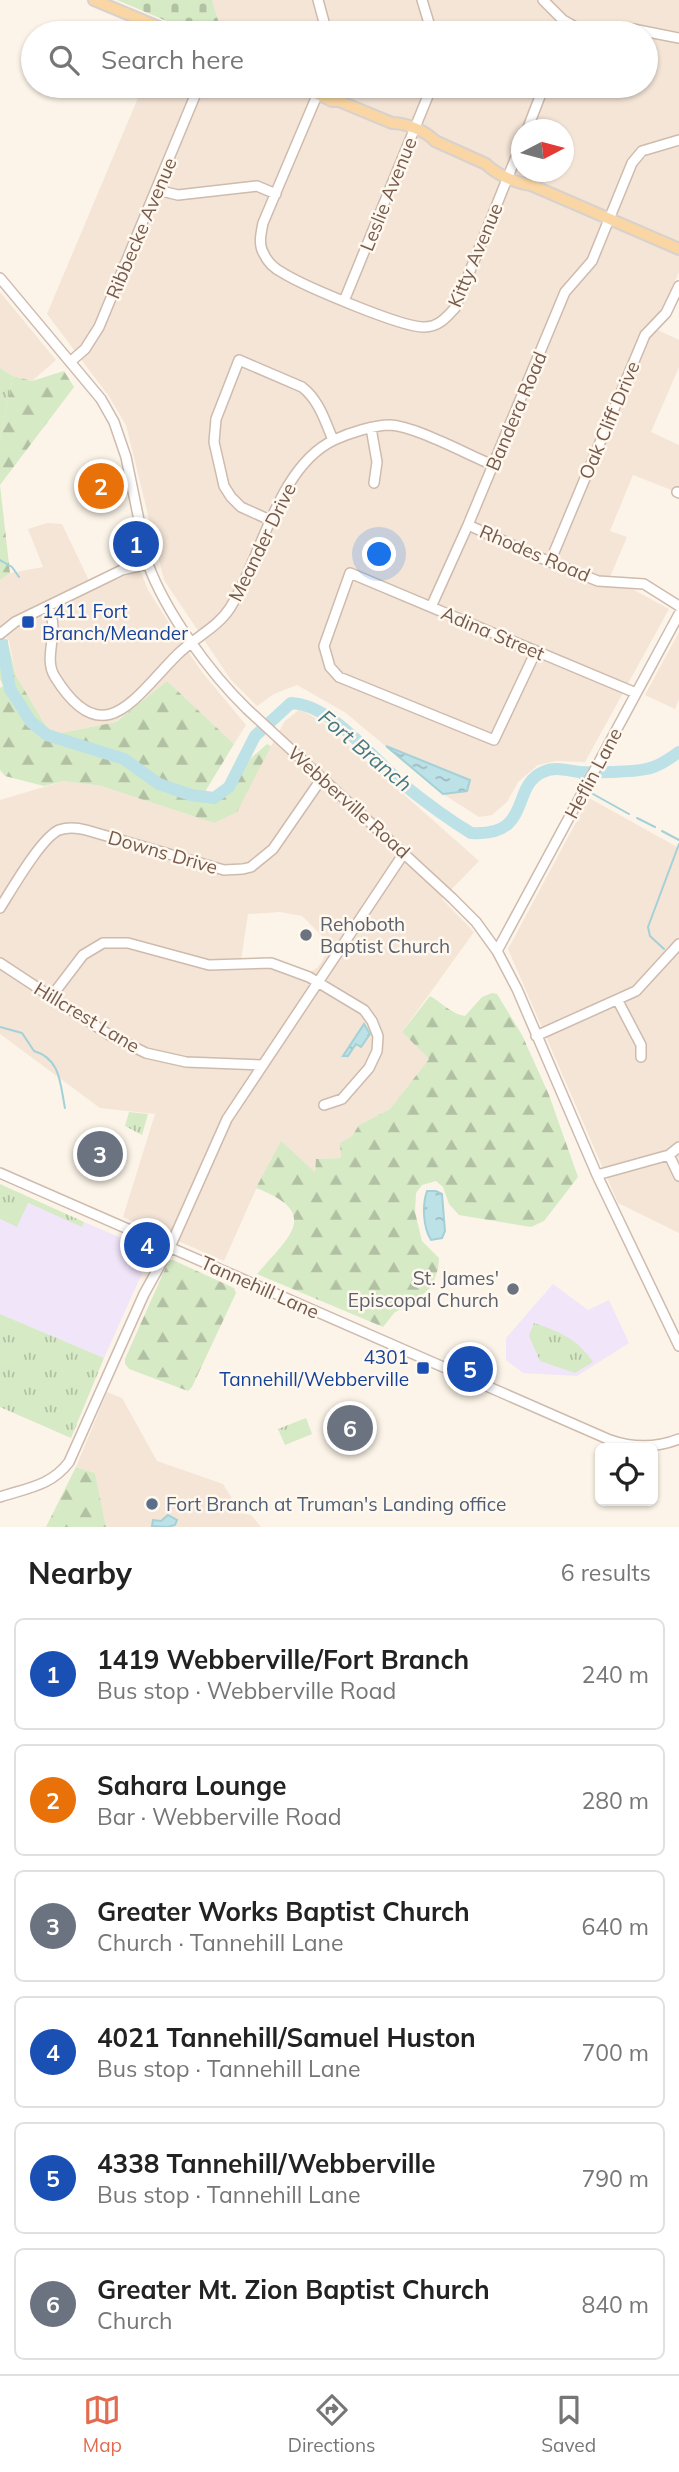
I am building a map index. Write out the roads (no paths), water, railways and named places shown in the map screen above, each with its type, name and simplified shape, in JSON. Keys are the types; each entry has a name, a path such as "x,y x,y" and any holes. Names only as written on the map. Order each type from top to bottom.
{"main road":[{"path":"94,0 144,21"},
{"path":"336,98 392,123 397,128 414,132 428,141 436,141 492,169 679,248"}],"street":[{"path":"318,0 324,21"},
{"path":"422,0 428,21"},
{"path":"543,0 560,21"},
{"path":"658,34 679,38"},
{"name":"Ribbecke Avenue","path":"70,362 85,349 94,336 194,98"},
{"path":"315,98 263,223 260,238 262,253 272,266 285,274 344,301"},
{"name":"Leslie Avenue","path":"344,301 427,98"},
{"path":"531,119 539,98"},
{"name":"Bandera Road","path":"431,607 565,292 592,261 632,163 642,151 679,140"},
{"name":"Kitty Avenue","path":"344,301 414,327 438,324 455,308 511,169"},
{"path":"157,190 178,195 257,186 276,194"},
{"name":"Webberville Road","path":"0,278 101,399 118,432 126,457 148,564 167,604 231,694 465,910 497,951 508,969 597,1175 679,1346"},
{"name":"Oak Cliff Drive","path":"550,562 645,335 666,313 679,286"},
{"path":"270,520 241,507 230,497 224,486 214,442 216,419 239,360 302,387 318,405 333,440"},
{"name":"Meander Drive","path":"48,606 55,624 50,660 52,674 70,698 95,716 108,715 132,702 192,641 215,625 232,605 270,520 301,466 333,440 371,428 388,425 406,427 493,466"},
{"path":"371,428 377,462 374,483"},
{"name":"Rhodes Road","path":"468,524 550,562 598,580 644,584 679,606"},
{"path":"0,634 48,606 122,570 148,564"},
{"name":"Adina Street","path":"536,651 494,740 338,677 330,667 324,646 350,573 536,651 636,693"},
{"name":"Heflin Lane","path":"497,951 679,614"},
{"name":"Downs Drive","path":"0,908 46,839 58,830 86,830 224,870 251,867 272,849 322,778"},
{"path":"0,1497 48,1482 65,1468 73,1456 144,1294 170,1247 222,1127 404,853"},
{"path":"483,931 507,932"},
{"path":"51,997 83,955 103,943 128,943 209,965 271,963 317,981 364,1010 378,1036 377,1051 369,1068 342,1100 324,1105"},
{"path":"536,1036 636,992 679,944"},
{"name":"Hillcrest Lane","path":"0,963 111,1036 146,1053 186,1062 262,1065"},
{"path":"618,1001 640,1045 641,1057"},
{"path":"597,1175 669,1155 679,1147"},
{"path":"669,1155 679,1176"},
{"name":"Tannehill Lane","path":"0,1173 610,1440 646,1446 679,1440"}],"water":[{"path":"386,746 470,780 467,791 443,794"},
{"path":"364,1024 370,1034 361,1047 356,1044 348,1056 343,1056"},
{"path":"427,1191 442,1194 445,1231 442,1238 431,1240 426,1229 424,1209"},
{"path":"168,1515 177,1520 175,1525 152,1526 153,1520 161,1521"}],"waterway":[{"path":"0,560 12,567 19,577"},
{"name":"Fort Branch","path":"0,642 10,689 31,722 47,735 124,759 159,784 191,795 214,798 229,787 255,736 291,703 306,706 336,723 404,785 471,833 491,832 504,827 512,819 533,779 548,770 640,770 659,765 679,752"},
{"name":"Fort Branch","path":"574,771 580,778"},
{"path":"593,794 629,814"},
{"path":"637,818 655,827"},
{"path":"662,831 679,840"},
{"path":"664,949 650,936 648,927 679,844"},
{"path":"0,1027 22,1033 34,1051 50,1060 58,1073 65,1108"}],"place":[{"name":"Sahara Lounge","path":"101,486"},
{"name":"1419 Webberville/Fort Branch","path":"136,544"},
{"name":"1411 Fort Branch/Meander","path":"28,622"},
{"name":"Rehoboth Baptist Church","path":"306,935"},
{"name":"Greater Works Baptist Church","path":"100,1154"},
{"name":"4021 Tannehill/Samuel Huston","path":"147,1245"},
{"name":"St. James' Episcopal Church","path":"513,1289"},
{"name":"4301 Tannehill/Webberville","path":"423,1368"},
{"name":"4338 Tannehill/Webberville","path":"470,1369"},
{"name":"Greater Mt. Zion Baptist Church","path":"350,1428"},
{"name":"Fort Branch at Truman's Landing office","path":"152,1504"}]}
